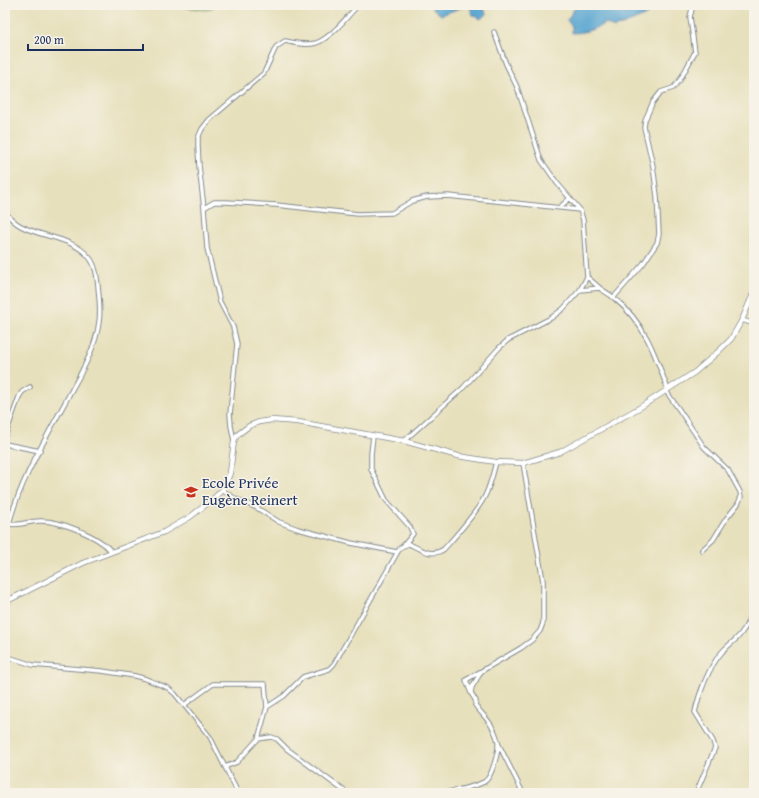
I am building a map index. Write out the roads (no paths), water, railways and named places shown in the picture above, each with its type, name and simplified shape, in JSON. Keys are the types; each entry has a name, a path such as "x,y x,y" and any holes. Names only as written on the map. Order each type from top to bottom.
{"street":[{"path":"5,602 64,572 112,552 154,537 177,526 202,508 222,490 230,473 234,441 230,414 237,344 233,327 220,302 207,248 198,138 202,129 210,120 264,73 276,47 285,41 302,44 315,43 324,39 358,5"},
{"path":"614,297 643,264 657,243 659,234 657,196 653,166 644,127 645,120 653,102 661,92 673,88 680,80 695,52 690,17 693,5"},
{"path":"404,442 463,388 508,340 550,318 563,309 580,290 587,277 583,220 580,210 557,183 542,160 517,87 506,64 494,32"},
{"path":"204,208 214,202 226,202 276,205 358,214 392,213 412,201 427,197 448,196 580,210"},
{"path":"560,207 570,198"},
{"path":"5,212 20,226 56,238 79,248 91,259 98,280 101,306 99,323 83,370 20,490 7,524 18,525 37,521 56,522 97,539 105,544 112,552"},
{"path":"587,277 614,297 644,332 650,344 667,391 704,447 728,470 740,492 741,497 738,504 726,519 713,540 702,550"},
{"path":"580,290 600,288"},
{"path":"234,441 237,435 249,426 259,422 272,420 298,422 404,442 458,456 496,462 523,464 549,456 574,445 667,391 695,372 726,345 742,320 754,292"},
{"path":"742,320 754,324"},
{"path":"5,436 19,397 22,392 30,387"},
{"path":"268,707 284,696 303,677 329,669 334,664 397,552 413,534 410,526 386,500 371,469 373,436"},
{"path":"5,444 40,451"},
{"path":"403,546 409,544 421,551 435,554 440,553 476,510 484,497 491,482 496,462"},
{"path":"523,464 543,581 543,623 540,631 532,640 466,680 471,693 476,700 475,705 490,724 523,793"},
{"path":"222,490 236,499 257,508 279,522 298,529 351,543 397,552"},
{"path":"696,793 715,748 713,741 695,712 698,700 715,662 722,651 742,634 754,607"},
{"path":"5,656 33,665 102,671 146,679 168,688 210,737 238,793"},
{"path":"471,693 474,682 482,671"},
{"path":"184,705 213,684 264,684 268,707 258,739 237,762 226,767"},
{"path":"258,739 271,737 277,740 347,793"},
{"path":"443,793 475,785 487,780 498,751 498,742"}],"water":[{"path":"468,5 441,15 430,6"},
{"path":"469,5 483,5 486,14 481,19 473,15"},
{"path":"577,5 657,5 650,13 614,28 606,23 590,30 572,33 572,27 567,20"}],"place":[{"name":"Ecole Privée Eugène Reinert","path":"191,492"}]}
